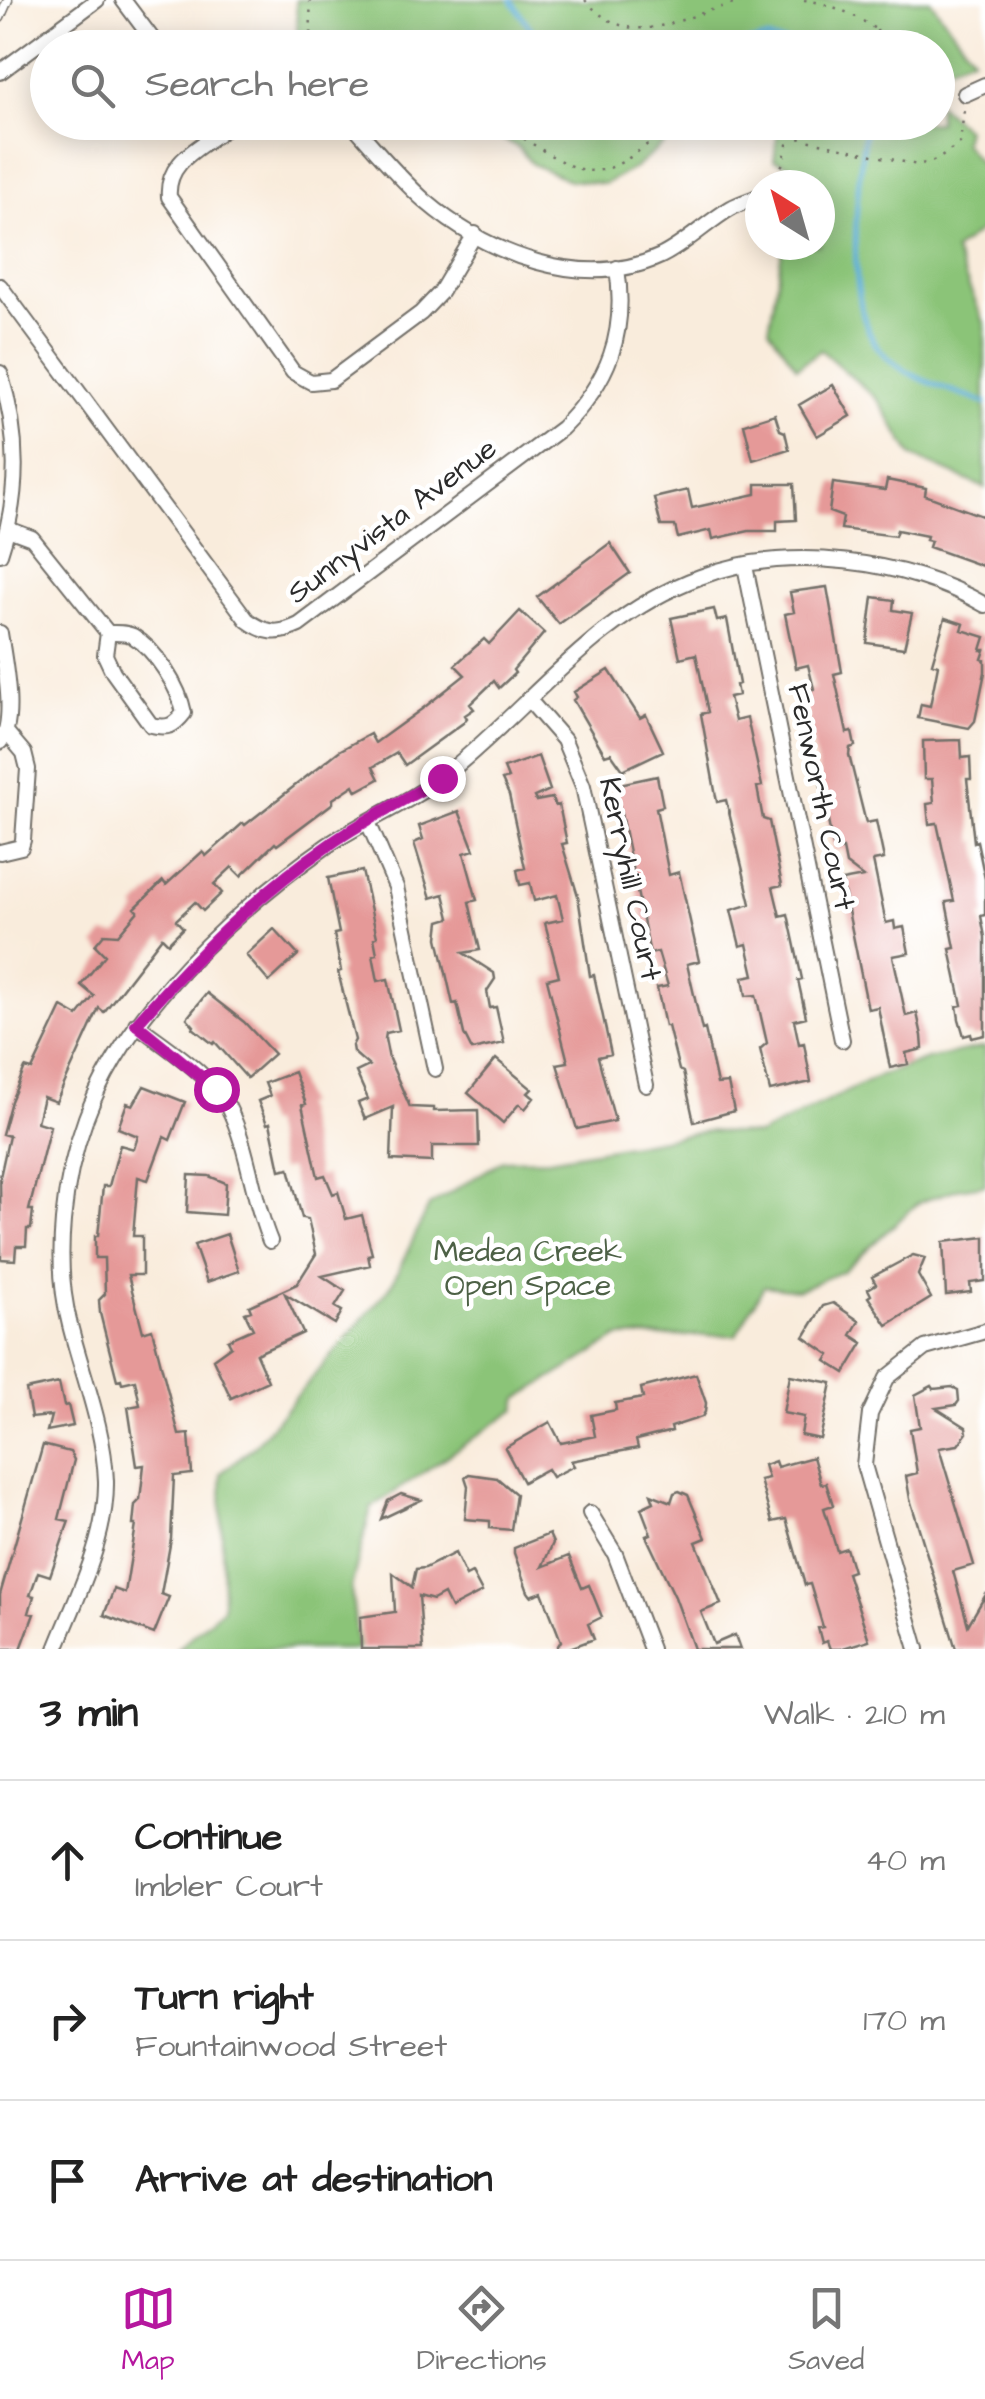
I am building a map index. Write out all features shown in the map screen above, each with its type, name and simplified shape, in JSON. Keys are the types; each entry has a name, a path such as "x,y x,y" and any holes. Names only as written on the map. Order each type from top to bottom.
{"street":[{"path":"57,30 97,0"},
{"path":"123,0 146,30"},
{"path":"0,72 30,50"},
{"path":"965,94 985,85"},
{"path":"207,140 174,168 168,181 169,197 293,372 311,382 332,380 420,313 440,294 475,234"},
{"path":"368,140 425,200 475,234 514,254 552,267 586,271 616,268 660,256 745,202"},
{"name":"Sunnyvista Avenue","path":"0,286 248,620 263,631 281,633 299,626 562,428 586,404 607,369 618,331 622,300 616,268"},
{"path":"0,373 12,412 15,457 8,529 0,554"},
{"path":"8,529 32,538 108,632 129,633 148,648 180,696 184,712 176,724 165,728 152,725 112,672 104,655 108,632"},
{"path":"56,1649 96,1545 106,1484 101,1434 68,1320 62,1270 70,1176 87,1117 136,1024 187,966 304,863 442,778 484,744 574,654 628,611 702,576 810,558 920,576 961,590 985,605"},
{"name":"Fenworth Court","path":"745,566 842,1040"},
{"path":"0,633 7,688 4,738 24,753 28,769 24,840 21,847 0,852"},
{"name":"Kerryhill Court","path":"528,699 564,740 583,786 646,1085"},
{"path":"368,822 396,887 435,1069"},
{"path":"136,1024 202,1076 227,1107 237,1129 256,1208 270,1241"},
{"path":"916,1649 864,1465 870,1414 887,1378 925,1348 985,1331"},
{"path":"590,1514 615,1554 651,1649"}],"lane":[{"path":"0,18 8,0"}],"path":[{"path":"310,0 311,30"},
{"path":"585,0 598,15 627,28 688,19 737,3 779,0"},
{"path":"804,0 822,2 876,29"},
{"path":"807,140 917,165 938,160 960,143 965,94"},
{"path":"528,140 578,170 598,173 635,157 653,140"},
{"path":"780,170 789,140"}],"green space":[{"path":"296,0 930,0 953,30 297,30"},
{"path":"955,33 973,57 955,64"},
{"path":"955,119 966,129 963,142 985,171 985,227 954,251 985,325 985,488 912,456 878,400 821,350 797,367 769,329 780,260 835,260 835,170 795,170 774,160 777,140 955,140"},
{"path":"505,140 668,140 635,168 604,184 569,180 532,164 519,148"},
{"name":"Medea Creek Open Space","path":"985,1047 985,1185 957,1189 918,1203 843,1271 798,1290 764,1286 736,1335 619,1337 519,1398 516,1409 371,1508 351,1588 358,1649 177,1649 223,1608 221,1473 255,1445 391,1286 429,1206 503,1160 549,1159 708,1131 758,1135 877,1077 927,1059"}],"building":[{"path":"833,385 851,416 817,436 799,405"},
{"path":"775,414 789,449 753,460 744,424"},
{"path":"887,480 926,488 925,495 985,517 985,567 929,547 931,541 926,540 927,536 897,530 895,536 841,529 843,517 829,512 833,483 885,490"},
{"path":"756,484 794,484 796,520 777,521 777,531 749,531 713,539 711,530 678,538 675,526 661,526 654,498 688,490 692,508 756,494"},
{"path":"610,543 630,573 559,624 537,597"},
{"path":"827,587 842,672 834,674 847,733 852,732 855,746 850,748 849,755 866,823 876,821 884,859 873,861 886,923 894,921 895,929 904,927 909,953 893,956 906,1016 917,1013 922,1036 923,1049 906,1053 908,1064 890,1068 878,1007 868,1009 842,881 863,877 846,864 843,849 834,851 802,691 814,689 808,665 796,668 785,614 794,612 790,592"},
{"path":"873,597 894,600 893,610 912,613 904,648 867,643"},
{"path":"714,609 717,621 727,619 739,684 738,695 729,697 735,721 747,718 762,786 757,787 763,819 769,821 782,885 773,887 780,916 788,914 802,979 798,980 806,1017 794,1020 799,1044 804,1043 811,1082 770,1091 760,1049 767,1043 756,995 746,996 743,977 754,975 747,944 740,946 731,910 751,904 726,800 717,802 701,714 708,712 696,654 680,658 671,618"},
{"path":"520,611 544,633 513,670 515,673 499,688 494,681 470,704 474,709 465,715 463,723 405,765 397,753 373,767 379,779 357,791 354,785 333,799 333,803 275,843 241,876 232,867 214,884 222,893 203,911 195,902 176,920 183,928 168,943 162,937 104,1012 99,1008 56,1102 43,1097 37,1122 50,1126 29,1210 33,1210 31,1229 27,1229 26,1246 16,1246 15,1260 1,1259 0,1177 9,1136 2,1134 11,1101 25,1068 32,1070 62,1007 78,1016 94,996 81,985 105,955 95,945 104,934 118,935 138,911 135,908 163,881 166,885 202,852 206,856 339,751 370,734 375,743 426,706 465,675 455,665 484,639 489,644"},
{"path":"945,618 964,624 962,630 985,637 981,650 985,650 985,672 975,721 969,728 918,718 921,704 930,706 938,665 932,663"},
{"path":"609,670 640,718 646,715 663,751 623,770 611,753 605,755 573,700 577,697 574,692"},
{"path":"961,740 962,758 970,757 971,779 967,779 974,842 977,841 985,879 985,915 981,916 985,937 985,1035 972,1038 971,1034 964,1036 959,1019 957,1006 962,1005 950,949 955,948 946,902 954,901 937,823 929,824 927,804 934,803 932,779 924,779 923,741"},
{"path":"538,756 550,790 534,797 536,801 552,798 555,806 559,805 567,843 562,844 578,896 590,976 594,975 611,1054 598,1057 615,1121 577,1129 557,1064 568,1062 547,979 559,976 545,923 563,919 557,895 534,901 530,883 520,885 517,870 525,868 502,780 508,778 504,768"},
{"path":"657,776 663,806 656,808 669,875 679,872 699,961 687,964 702,1030 705,1029 717,1084 728,1083 734,1111 694,1122 683,1072 665,1026 657,988 668,986 658,952 650,954 615,785"},
{"path":"459,811 474,850 464,853 477,900 469,902 480,950 463,953 494,973 495,979 487,991 490,1008 496,1007 504,1043 472,1050 457,1003 453,1004 438,938 440,921 450,918 444,894 431,898 414,843 423,839 419,826"},
{"path":"362,871 377,937 377,954 373,955 378,981 388,979 399,1030 386,1033 389,1059 410,1107 478,1110 479,1146 432,1146 432,1162 391,1160 393,1107 365,1119 358,1103 368,1099 356,1072 369,1066 353,1052 355,1040 338,972 341,971 334,934 339,933 328,878"},
{"path":"274,929 298,955 269,982 246,955"},
{"path":"207,993 244,1022 274,1054 247,1078 187,1018"},
{"path":"496,1059 532,1089 528,1093 534,1098 525,1109 519,1104 503,1123 468,1093"},
{"path":"294,1072 306,1104 302,1105 318,1177 325,1175 333,1194 338,1192 346,1219 362,1215 372,1254 368,1255 370,1265 322,1276 345,1291 335,1307 342,1311 335,1324 285,1294 303,1333 256,1354 268,1381 231,1398 213,1359 231,1346 228,1340 253,1329 245,1313 251,1311 249,1306 297,1284 316,1254 289,1168 280,1170 270,1123 267,1124 258,1101 270,1096 265,1083"},
{"path":"144,1086 185,1102 170,1140 164,1137 148,1180 138,1177 133,1236 142,1236 142,1275 128,1275 143,1332 152,1329 179,1435 189,1434 192,1474 174,1476 171,1539 161,1594 169,1597 154,1634 104,1615 114,1589 125,1593 136,1525 135,1505 140,1500 144,1465 137,1466 128,1407 140,1405 135,1380 117,1380 100,1313 99,1300 105,1294 104,1258 95,1258 103,1186 109,1186 120,1145 134,1149 138,1136 118,1128 127,1103 133,1105"},
{"path":"189,1175 209,1176 226,1183 224,1215 187,1212"},
{"path":"227,1234 239,1271 207,1282 194,1245"},
{"path":"985,1237 985,1281 970,1283 971,1292 946,1295 943,1242"},
{"path":"913,1255 925,1258 918,1275 931,1298 887,1325 868,1297 868,1289 876,1284 872,1277"},
{"path":"833,1303 859,1321 851,1335 863,1343 845,1373 826,1361 830,1355 804,1337 823,1306"},
{"path":"696,1374 706,1403 702,1417 671,1427 672,1431 636,1440 638,1448 571,1461 574,1466 552,1477 547,1469 523,1482 505,1448 550,1422 561,1443 595,1436 591,1415 616,1410 615,1403 643,1398 641,1388"},
{"path":"790,1375 832,1383 820,1439 801,1435 804,1417 783,1413"},
{"path":"59,1383 73,1426 47,1431 51,1416 31,1418 26,1390"},
{"path":"932,1386 958,1390 956,1405 936,1408 966,1427 967,1433 958,1445 939,1448 974,1565 953,1571 968,1625 985,1596 985,1649 956,1649 910,1499 906,1476 917,1473 910,1429 920,1427 915,1395"},
{"path":"43,1445 70,1452 74,1460 59,1519 69,1521 50,1576 38,1572 30,1595 34,1596 29,1613 34,1614 21,1649 0,1649 0,1595"},
{"path":"813,1457 833,1505 824,1508 837,1551 846,1548 853,1571 847,1573 869,1640 840,1649 830,1649 827,1641 822,1643 818,1628 823,1627 810,1584 805,1585 786,1519 772,1522 760,1480 768,1478 764,1465 775,1461 777,1467"},
{"path":"469,1474 497,1478 516,1494 511,1530 490,1528 490,1521 465,1519 465,1477"},
{"path":"679,1491 688,1495 706,1538 696,1542 721,1604 701,1612 714,1644 735,1635 740,1649 694,1649 646,1536 651,1534 641,1508 654,1502 651,1494 671,1502"},
{"path":"401,1494 421,1500 381,1519 388,1501"},
{"path":"549,1534 553,1543 542,1567 569,1556 582,1588 589,1585 602,1617 588,1624 594,1639 567,1649 556,1649 561,1641 542,1592 531,1596 528,1592 514,1553 514,1548"},
{"path":"455,1553 466,1576 472,1573 482,1592 451,1608 444,1594 433,1600 419,1596 423,1649 361,1649 360,1617 395,1612 393,1573 412,1587 416,1569"}],"waterway":[{"path":"511,0 532,30"},
{"path":"864,140 856,241 861,305 869,331 881,351 903,369 985,403"}],"route":[{"path":"216,1089 136,1024 187,966 291,873 331,844 442,778"}]}
